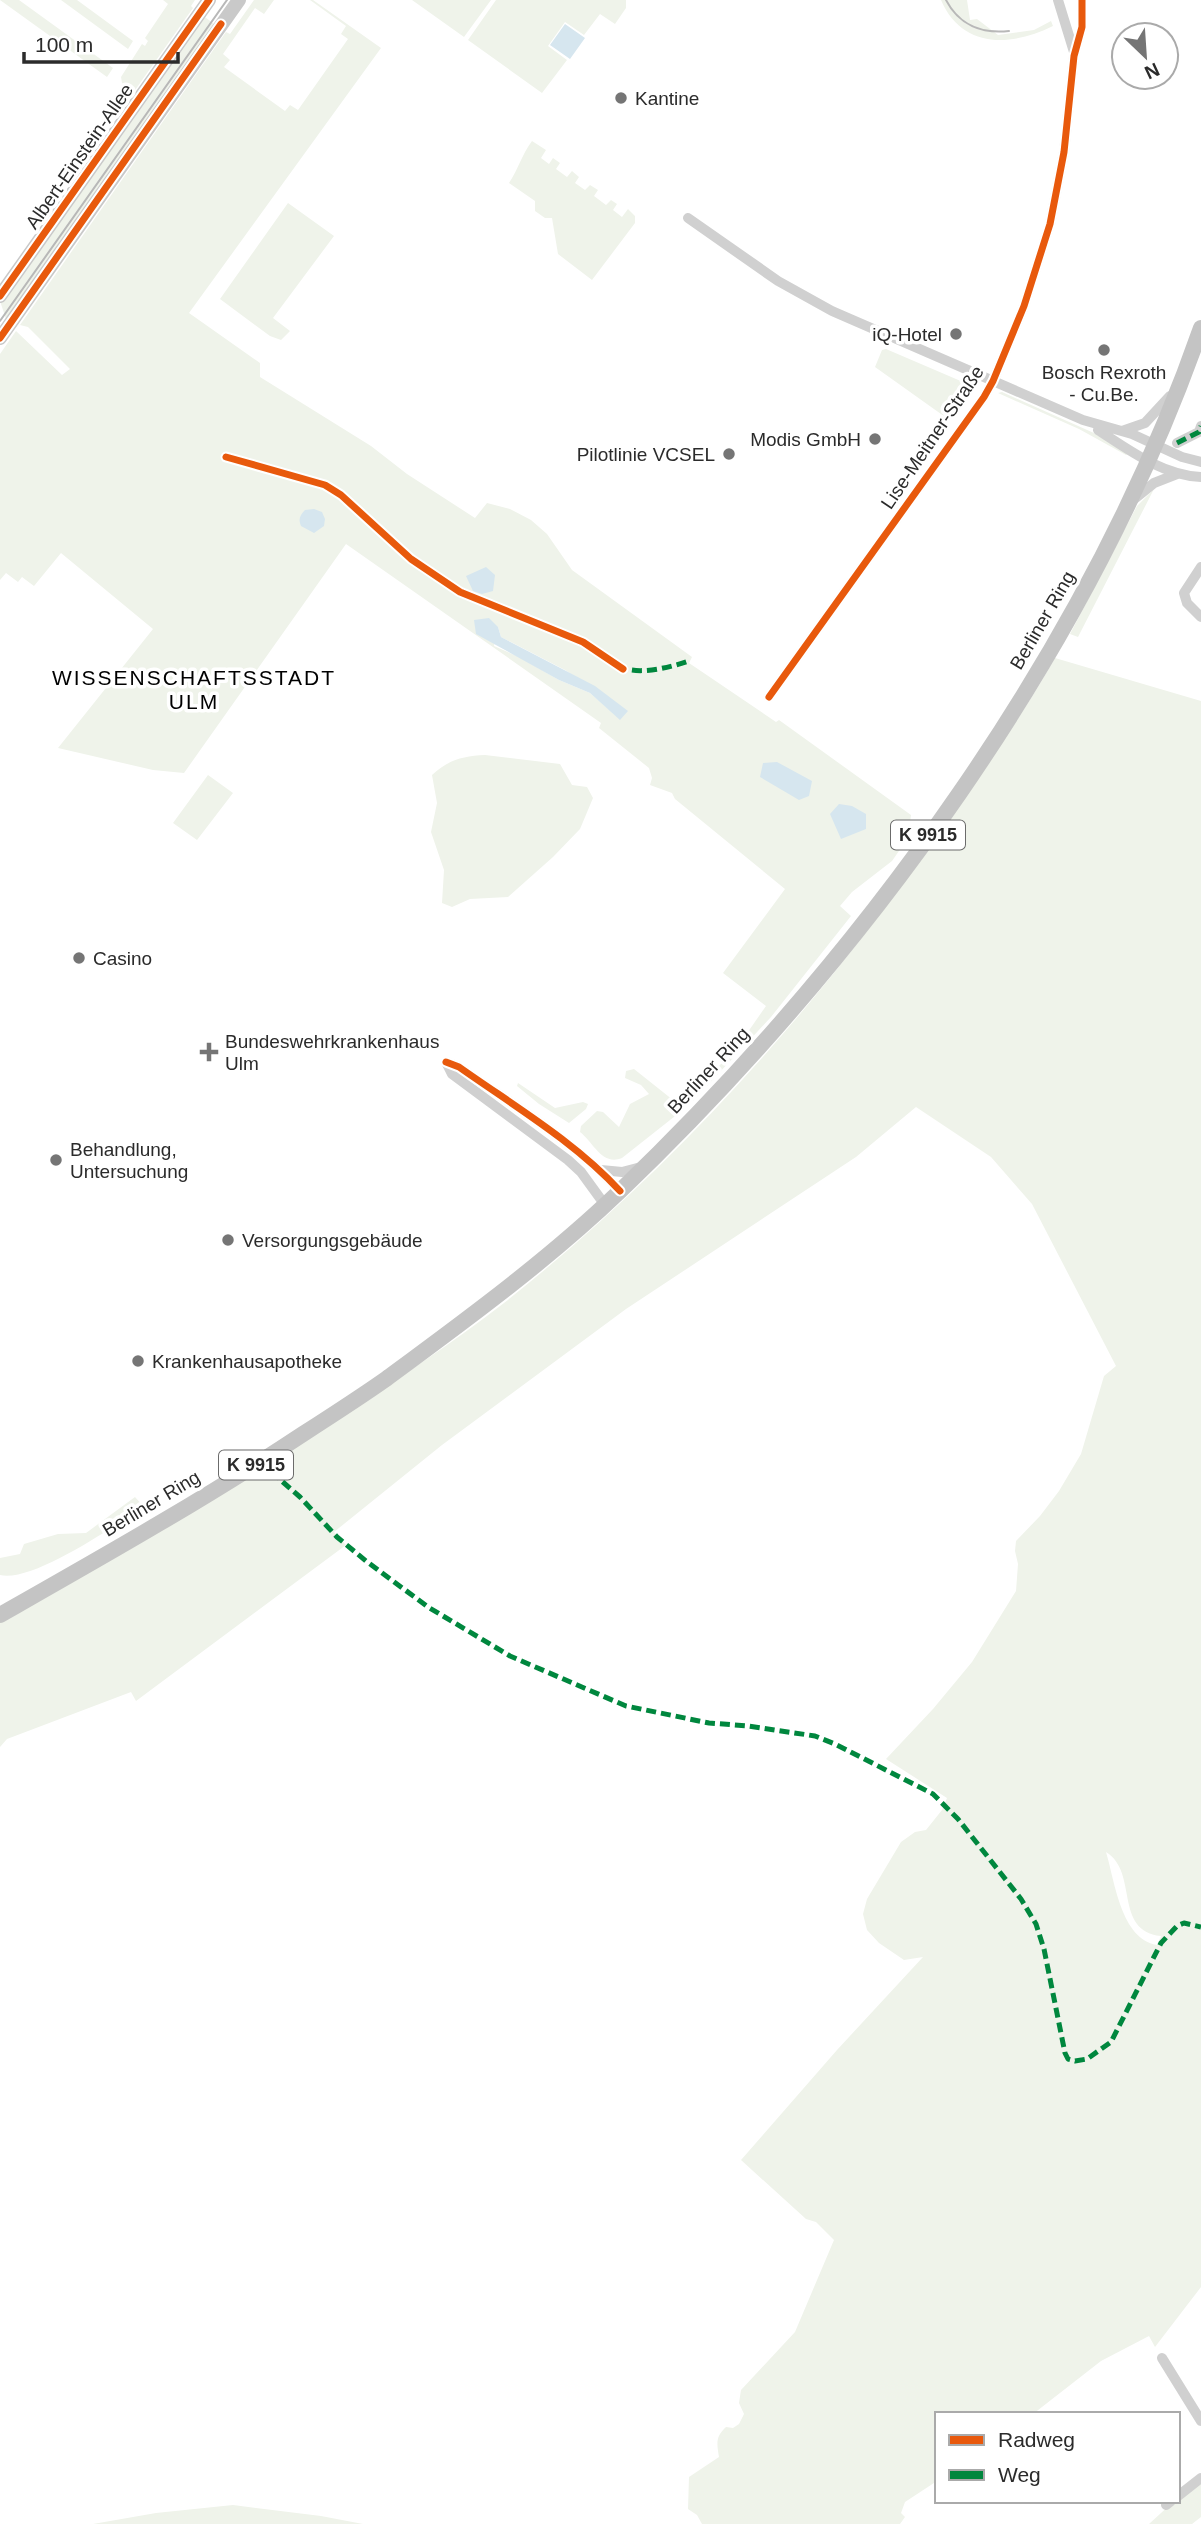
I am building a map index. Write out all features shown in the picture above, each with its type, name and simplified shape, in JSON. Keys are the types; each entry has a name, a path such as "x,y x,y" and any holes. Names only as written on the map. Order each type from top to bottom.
{"main road":[{"name":"Berliner Ring","path":"0,1615 119,1548 260,1462 382,1382 498,1294 605,1205 715,1096 852,936 915,853 1042,663 1091,577 1124,510 1180,385 1201,328"}],"street":[{"name":"Albert-Einstein-Allee","path":"0,296 209,0"},
{"name":"Albert-Einstein-Allee","path":"0,338 239,0"},
{"name":"Lise-Meitner-Straße","path":"1058,0 1074,56"},
{"name":"Lise-Meitner-Straße","path":"769,697 993,381 1028,295 1053,211 1066,140 1074,56 1083,27 1083,0"},
{"path":"688,218 810,300 1083,420 1151,453 1181,474"},
{"path":"1118,431 1145,423 1180,385"},
{"path":"1083,420 1132,434 1151,453 1201,462"},
{"path":"1177,443 1200,429"},
{"path":"1124,510 1154,482 1181,474 1201,477"},
{"path":"1201,567 1184,593 1187,603 1201,617"},
{"path":"605,1205 581,1172 568,1160 453,1074 446,1062 459,1067 554,1133 600,1169 620,1191"},
{"path":"600,1169 622,1172 645,1166"},
{"path":"1162,2358 1201,2421"},
{"path":"1180,2494 1201,2478"}],"shaded area":[{"path":"0,0 19,0 113,68 107,77"},
{"path":"61,0 77,0 133,41 128,49"},
{"path":"163,0 195,0 191,6 193,8 133,93 122,83 121,77 142,44 145,46 148,41 145,38 168,4"},
{"path":"254,0 274,0 264,14 255,8 223,54 230,60 224,67 285,111 290,105 298,110 348,39 341,34 346,26 310,0 381,48 189,313 260,363 260,377 371,446 407,474 475,518 487,503 510,509 531,520 547,534 572,570 692,657 689,663 776,722 779,720 911,815 908,838 892,861 852,892 840,906 851,916 771,1017 693,1101 692,1098 703,1086 703,1082 736,1049 766,1006 723,973 785,889 675,799 672,793 650,785 652,778 649,768 599,728 601,723 346,544 184,773 153,770 58,748 153,629 61,553 34,586 22,577 18,582 6,573 0,580 0,354 16,331 62,375 70,369 28,327 20,325 226,32 230,34","holes":["498,627 501,637 565,670 627,711 620,719 590,693 494,646"]},
{"path":"412,0 491,0 464,37"},
{"path":"496,0 626,0 626,8 615,24 600,14 584,35 565,22 548,46 567,60 542,93 468,40"},
{"path":"941,0 967,0 970,20 977,19 998,35 1034,30 1051,21 1053,26 1021,38 989,39 961,28"},
{"path":"202,15 217,26 6,319 0,301"},
{"path":"565,24 585,38 570,59 550,45"},
{"path":"532,141 546,150 541,158 549,164 553,158 560,163 556,169 567,177 572,171 579,177 575,183 585,190 590,185 598,190 594,196 606,205 611,200 617,204 613,210 622,217 628,209 635,216 635,223 592,280 558,254 552,218 545,218 535,211 535,201 509,183"},
{"path":"288,203 334,236 273,318 290,331 281,340 270,336 220,299"},
{"path":"886,349 970,385 948,419 875,367 882,350"},
{"path":"1002,392 1114,442 1129,453 1126,455 1079,429 998,393"},
{"path":"1154,489 1078,637 1070,634 1137,506"},
{"path":"305,510 322,512 325,519 324,526 314,533 301,526 300,519"},
{"path":"486,567 495,575 493,591 482,594 473,591 466,576"},
{"path":"489,618 498,627 501,637 595,686 628,711 620,720 590,693 559,680 476,634 474,620"},
{"path":"1055,658 1201,701 1201,2287 1155,2347 1149,2336 1101,2361 1036,2412 935,2412 935,2482 905,2502 901,2513 905,2517 900,2524 702,2524 697,2515 688,2509 689,2477 719,2457 718,2437 726,2427 733,2428 739,2424 744,2414 739,2403 741,2390 795,2332 834,2240 816,2222 806,2219 741,2160 923,1957 904,1960 879,1943 867,1930 863,1914 867,1899 901,1842 915,1832 926,1830 942,1810 947,1798 886,1759 972,1662 1016,1591 1016,1541 1059,1491 1081,1454 1104,1376 1116,1366 1032,1204 991,1157 916,1107 856,1157 626,1309 442,1445 334,1532 346,1545 136,1701 131,1692 7,1739 0,1747 0,1622 216,1496 425,1360 504,1303 627,1197 741,1082 846,958 895,894 1029,702","holes":["1106,1852 1116,1861 1122,1873 1131,1912 1137,1924 1146,1932 1161,1936 1157,1945 1145,1941 1127,1921"]},
{"path":"485,755 560,764 572,785 587,787 593,798 580,829 508,897 470,899 452,907 442,903 444,870 431,832 437,803 432,775 456,760"},
{"path":"777,762 812,781 809,796 799,800 760,777 763,763"},
{"path":"208,775 233,793 197,840 173,823"},
{"path":"839,804 852,806 866,814 866,829 841,839 830,814"},
{"path":"634,1069 678,1104 685,1103 684,1109 622,1158 609,1159 580,1132 581,1126 597,1111 603,1112 619,1127 630,1104 649,1094 641,1085 625,1078 626,1071"},
{"path":"518,1083 555,1108 583,1102 588,1104 586,1109 569,1123 539,1104 517,1086"},
{"path":"135,1497 144,1507 94,1539 32,1570 14,1575 0,1575 0,1558 20,1554 24,1544 58,1534 86,1533"},
{"path":"1201,2482 1201,2517 1192,2524 1149,2524 1172,2503 1180,2503 1180,2497"},
{"path":"233,2505 363,2524 93,2524 156,2513"}],"tram line":[{"path":"0,321 227,0"},
{"path":"946,0 951,9 972,26 990,31 1009,31"}],"marked path":[{"path":"1177,443 1199,432 1201,426"},
{"path":"618,665 625,669 643,671 689,661"},
{"path":"260,1462 300,1497 337,1537 366,1561 428,1607 510,1656 626,1706 709,1723 815,1736 933,1794 958,1819 1021,1899 1036,1924 1068,2059 1087,2059 1111,2042 1161,1943 1177,1926 1184,1923 1201,1927"}],"cycle path":[{"path":"0,296 209,0"},
{"path":"769,697 993,381 1024,306 1050,224 1064,152 1074,56 1082,27 1082,0"},
{"path":"0,338 221,24"},
{"path":"226,457 325,485 341,495 411,559 460,592 583,642 623,669"},
{"path":"446,1062 459,1067 543,1125 583,1156 620,1191"}],"place":[{"name":"Kantine","path":"621,98"},
{"name":"iQ-Hotel","path":"956,334"},
{"name":"Bosch Rexroth - Cu.Be.","path":"1104,350"},
{"name":"Modis GmbH","path":"875,439"},
{"name":"Pilotlinie VCSEL","path":"729,454"},
{"name":"Casino","path":"79,958"},
{"name":"Bundeswehrkrankenhaus Ulm","path":"209,1052"},
{"name":"Behandlung, Untersuchung","path":"56,1160"},
{"name":"Versorgungsgebäude","path":"228,1240"},
{"name":"Krankenhausapotheke","path":"138,1361"}],"district":[{"name":"WISSENSCHAFTSSTADT ULM","path":"194,690"}]}
